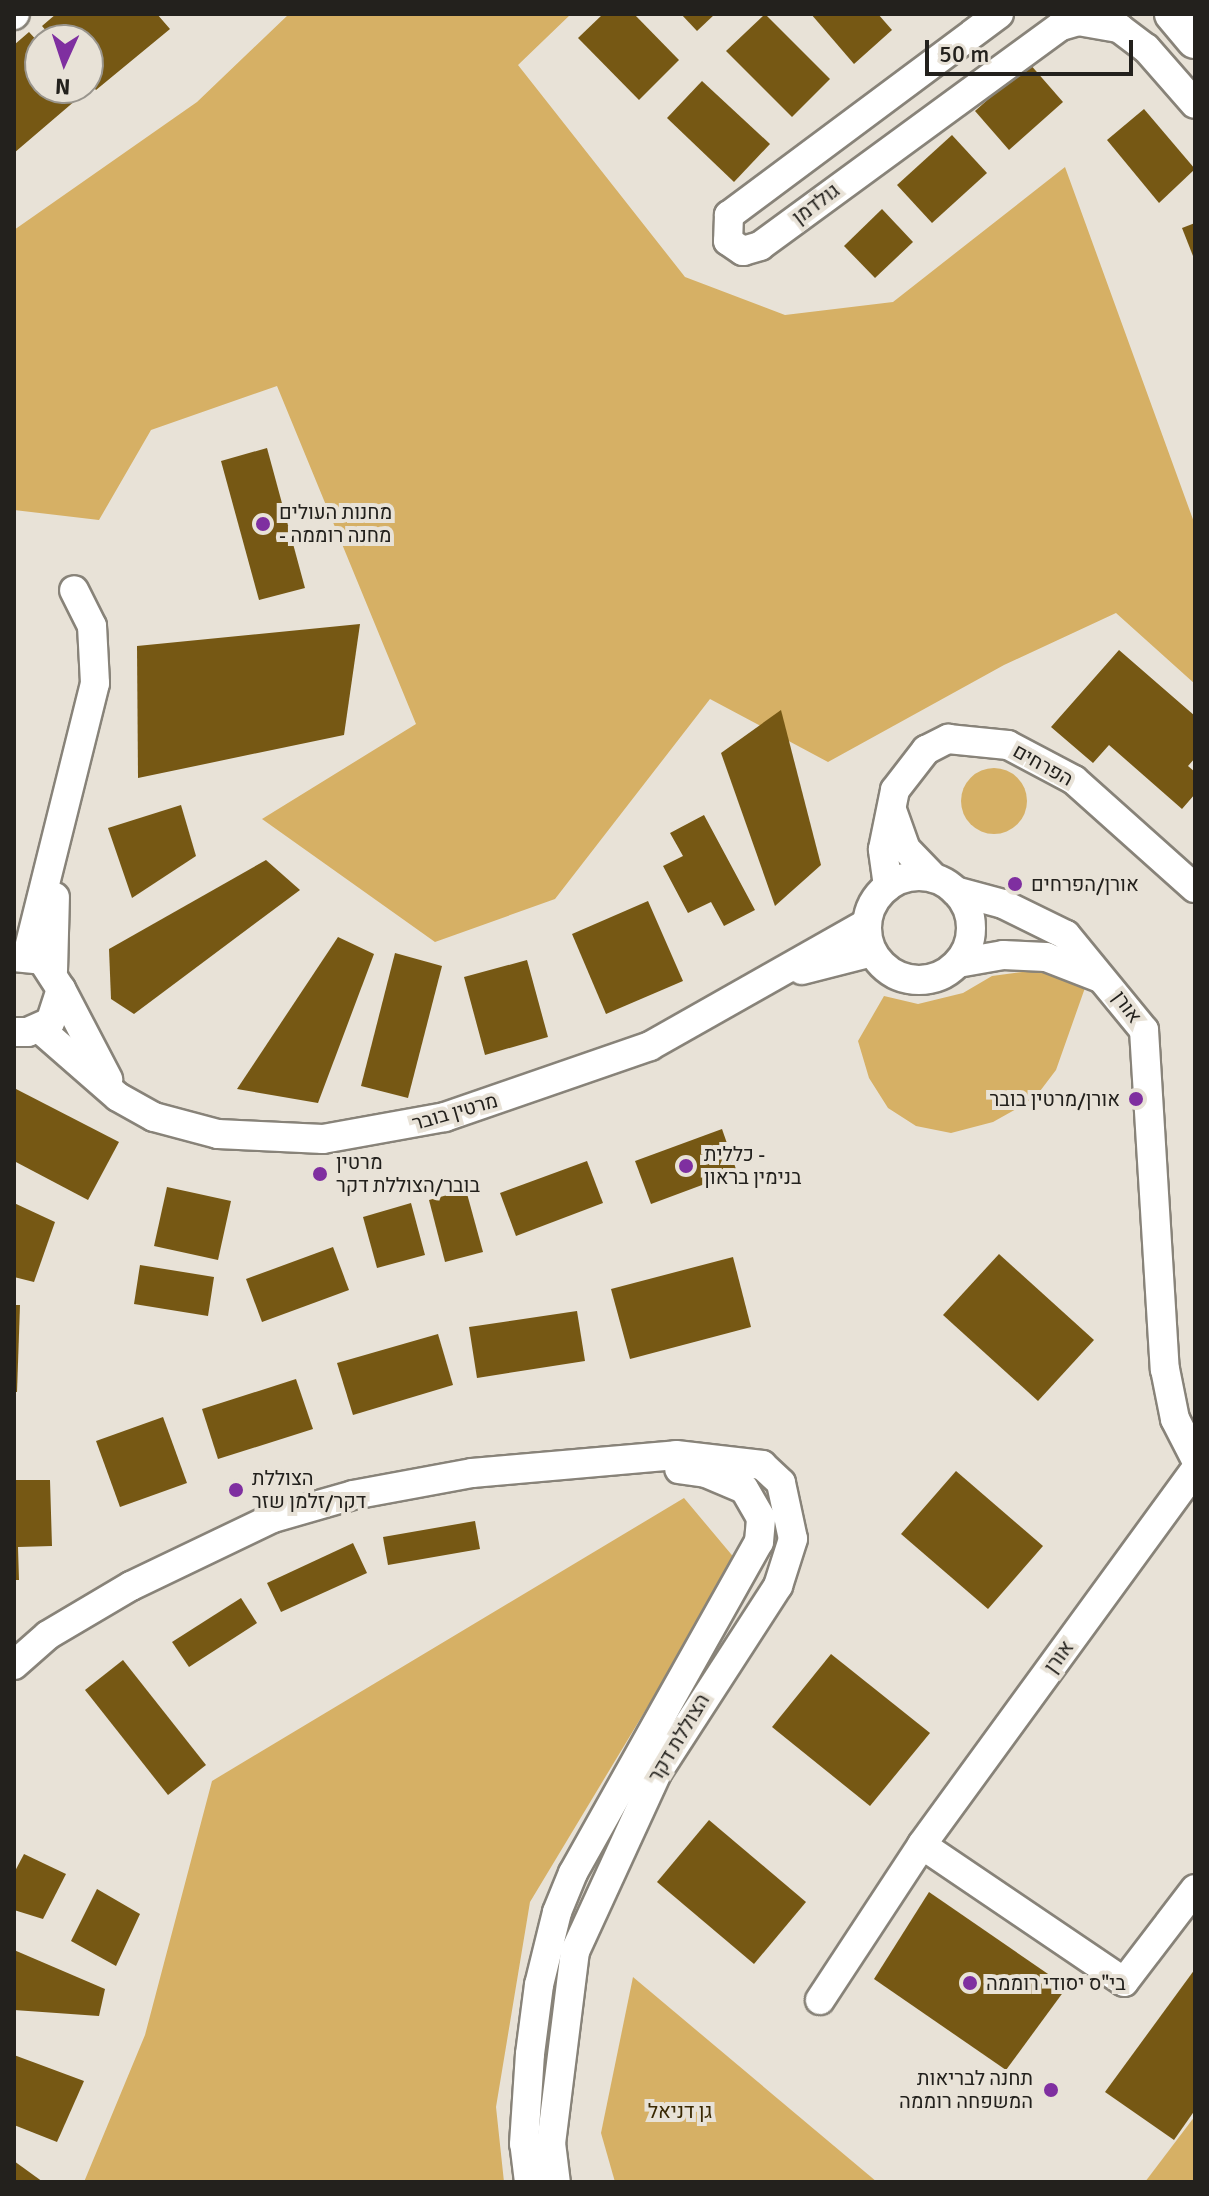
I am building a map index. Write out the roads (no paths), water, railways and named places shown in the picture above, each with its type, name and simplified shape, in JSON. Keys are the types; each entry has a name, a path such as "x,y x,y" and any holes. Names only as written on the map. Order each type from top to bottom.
{"street":[{"name":"גולדמן","path":"999,14 729,215 728,241 743,251 760,246 1038,39 1069,24 1101,22 1119,28 1146,48 1195,104"},
{"path":"1173,14 1195,40"},
{"path":"74,590 92,626 96,672 56,857 21,956 57,980 118,1097"},
{"name":"הפרחים","path":"888,886 883,849 895,790 935,743 964,739 1008,745 1074,780 1195,888"},
{"path":"892,810 906,849 945,885 970,915 971,932 958,963 940,976 917,981 892,974 872,952 866,924 877,896 888,886 910,877 945,885"},
{"path":"21,1032 57,1013 56,857"},
{"name":"אורן","path":"945,885 1003,904 1066,935 1108,981 1144,1030 1165,1369 1175,1419 1195,1458"},
{"name":"מרטין בובר","path":"21,1032 118,1097 154,1117 218,1134 323,1139 398,1128 524,1092 650,1046 866,924"},
{"name":"מרטין בובר","path":"774,976 872,952"},
{"name":"אורן","path":"958,963 1003,955 1046,957 1108,981"},
{"name":"אורן","path":"1165,1369 1195,1420"},
{"name":"הצוללת דקר","path":"14,1665 48,1635 131,1586 273,1518 353,1495 472,1473 676,1455 762,1465 781,1483 793,1539 778,1586 657,1773 591,1907 575,1951 551,2143 556,2182"},
{"name":"הצוללת דקר","path":"529,2182 524,2144 530,2054 539,1985 557,1912 573,1873 759,1542 761,1518 744,1489 706,1473 607,1459"},
{"name":"אורן","path":"820,2000 922,1845 1195,1470"},
{"name":"הצוללת דקר","path":"14,1643 48,1635"},
{"path":"922,1845 1124,1982 1195,1889"}],"place":[{"name":"מחנות העולים - מחנה רוממה","path":"263,524"},
{"name":"אורן/הפרחים","path":"1015,884"},
{"name":"אורן/מרטין בובר","path":"1136,1099"},
{"name":"כללית - בנימין בראון","path":"686,1166"},
{"name":"מרטין בובר/הצוללת דקר","path":"320,1174"},
{"name":"הצוללת דקר/זלמן שזר","path":"236,1490"},
{"name":"בי\"ס יסודי רוממה","path":"970,1983"},
{"name":"תחנה לבריאות המשפחה רוממה","path":"1051,2090"}],"park label":[{"name":"גן דניאל","path":"680,2111"}]}
